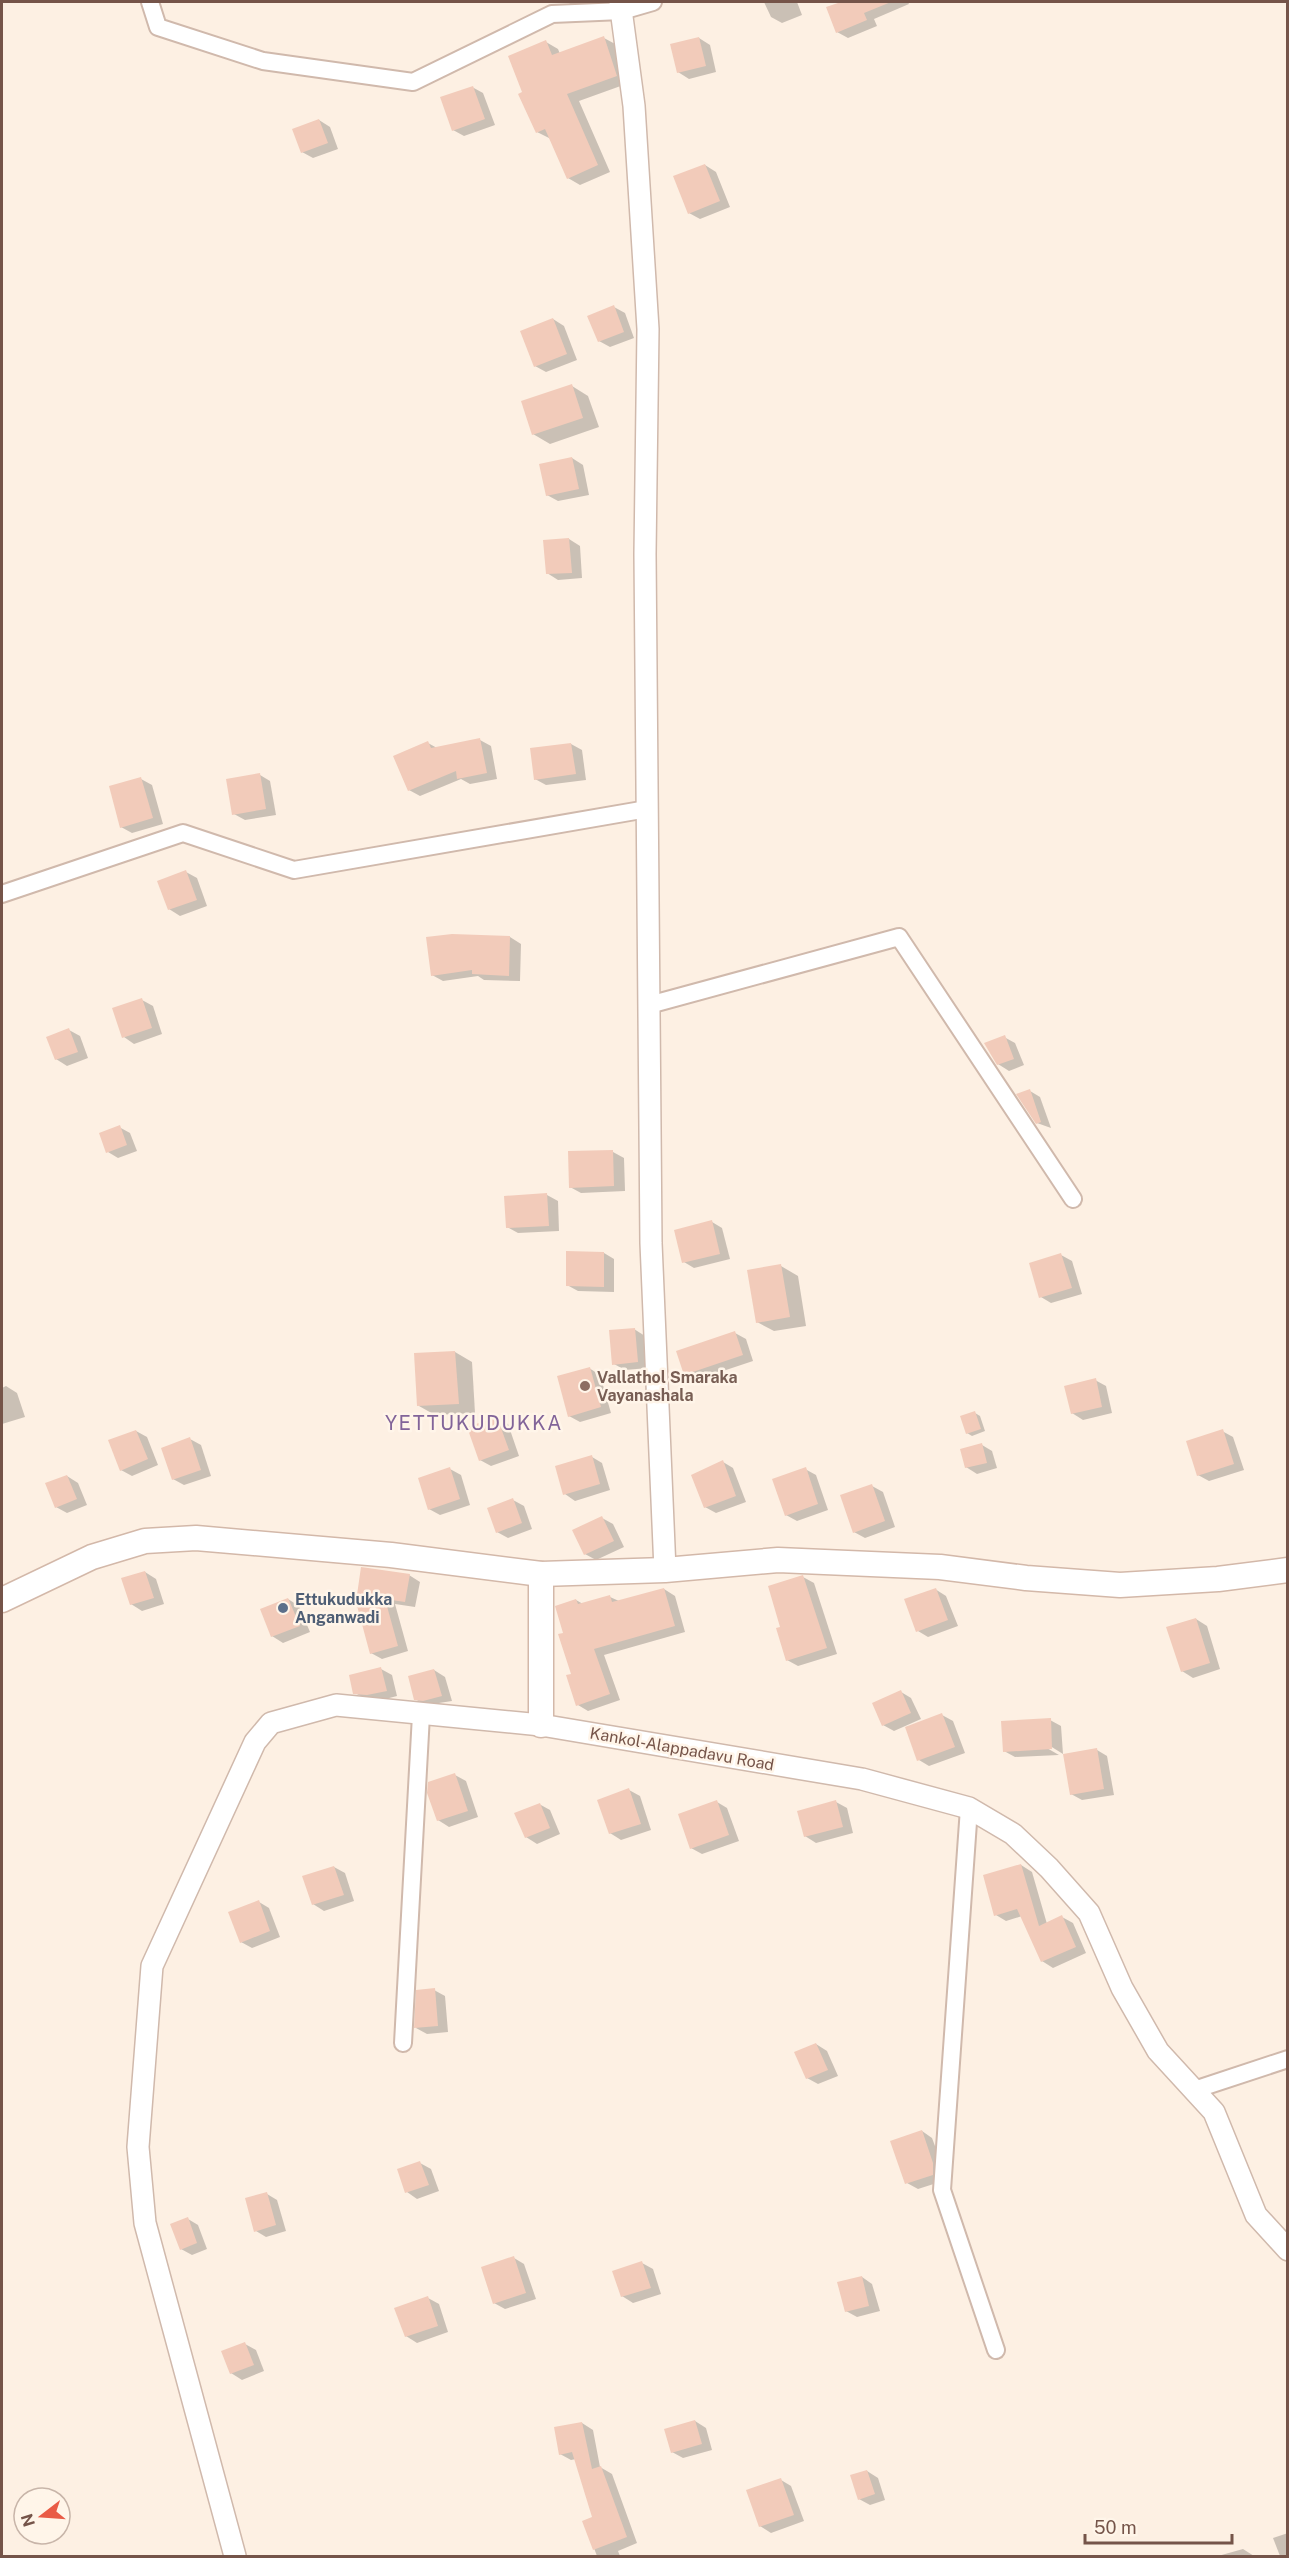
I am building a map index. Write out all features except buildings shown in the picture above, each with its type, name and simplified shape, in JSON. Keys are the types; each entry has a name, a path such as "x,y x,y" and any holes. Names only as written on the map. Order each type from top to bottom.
{"main road":[{"path":"2,1600 92,1557 145,1541 196,1538 391,1555 542,1574 665,1570 778,1560 940,1567 1026,1578 1120,1585 1218,1579 1287,1570"},
{"path":"541,1725 542,1574"}],"street":[{"path":"150,2 158,27 263,61 412,82 495,44 552,14 652,2"},
{"path":"621,6 634,106 648,330 645,554 651,1243 665,1570"},
{"path":"2,894 183,833 294,870 647,809"},
{"path":"649,1005 899,937 1072,1199"},
{"name":"Kankol-Alappadavu Road","path":"235,2556 145,2223 138,2147 152,1966 255,1742 271,1723 336,1705 541,1725 862,1779 969,1808 1013,1834 1049,1868 1089,1913 1122,1988 1158,2051 1214,2112 1256,2215 1287,2250"},
{"path":"403,2043 421,1715"},
{"path":"969,1808 942,2190 996,2349"},
{"path":"1194,2090 1287,2059"}],"place":[{"name":"Vallathol Smaraka Vayanashala","path":"585,1386"},
{"name":"Ettukudukka Anganwadi","path":"283,1608"}],"district":[{"name":"YETTUKUDUKKA","path":"474,1423"}]}
